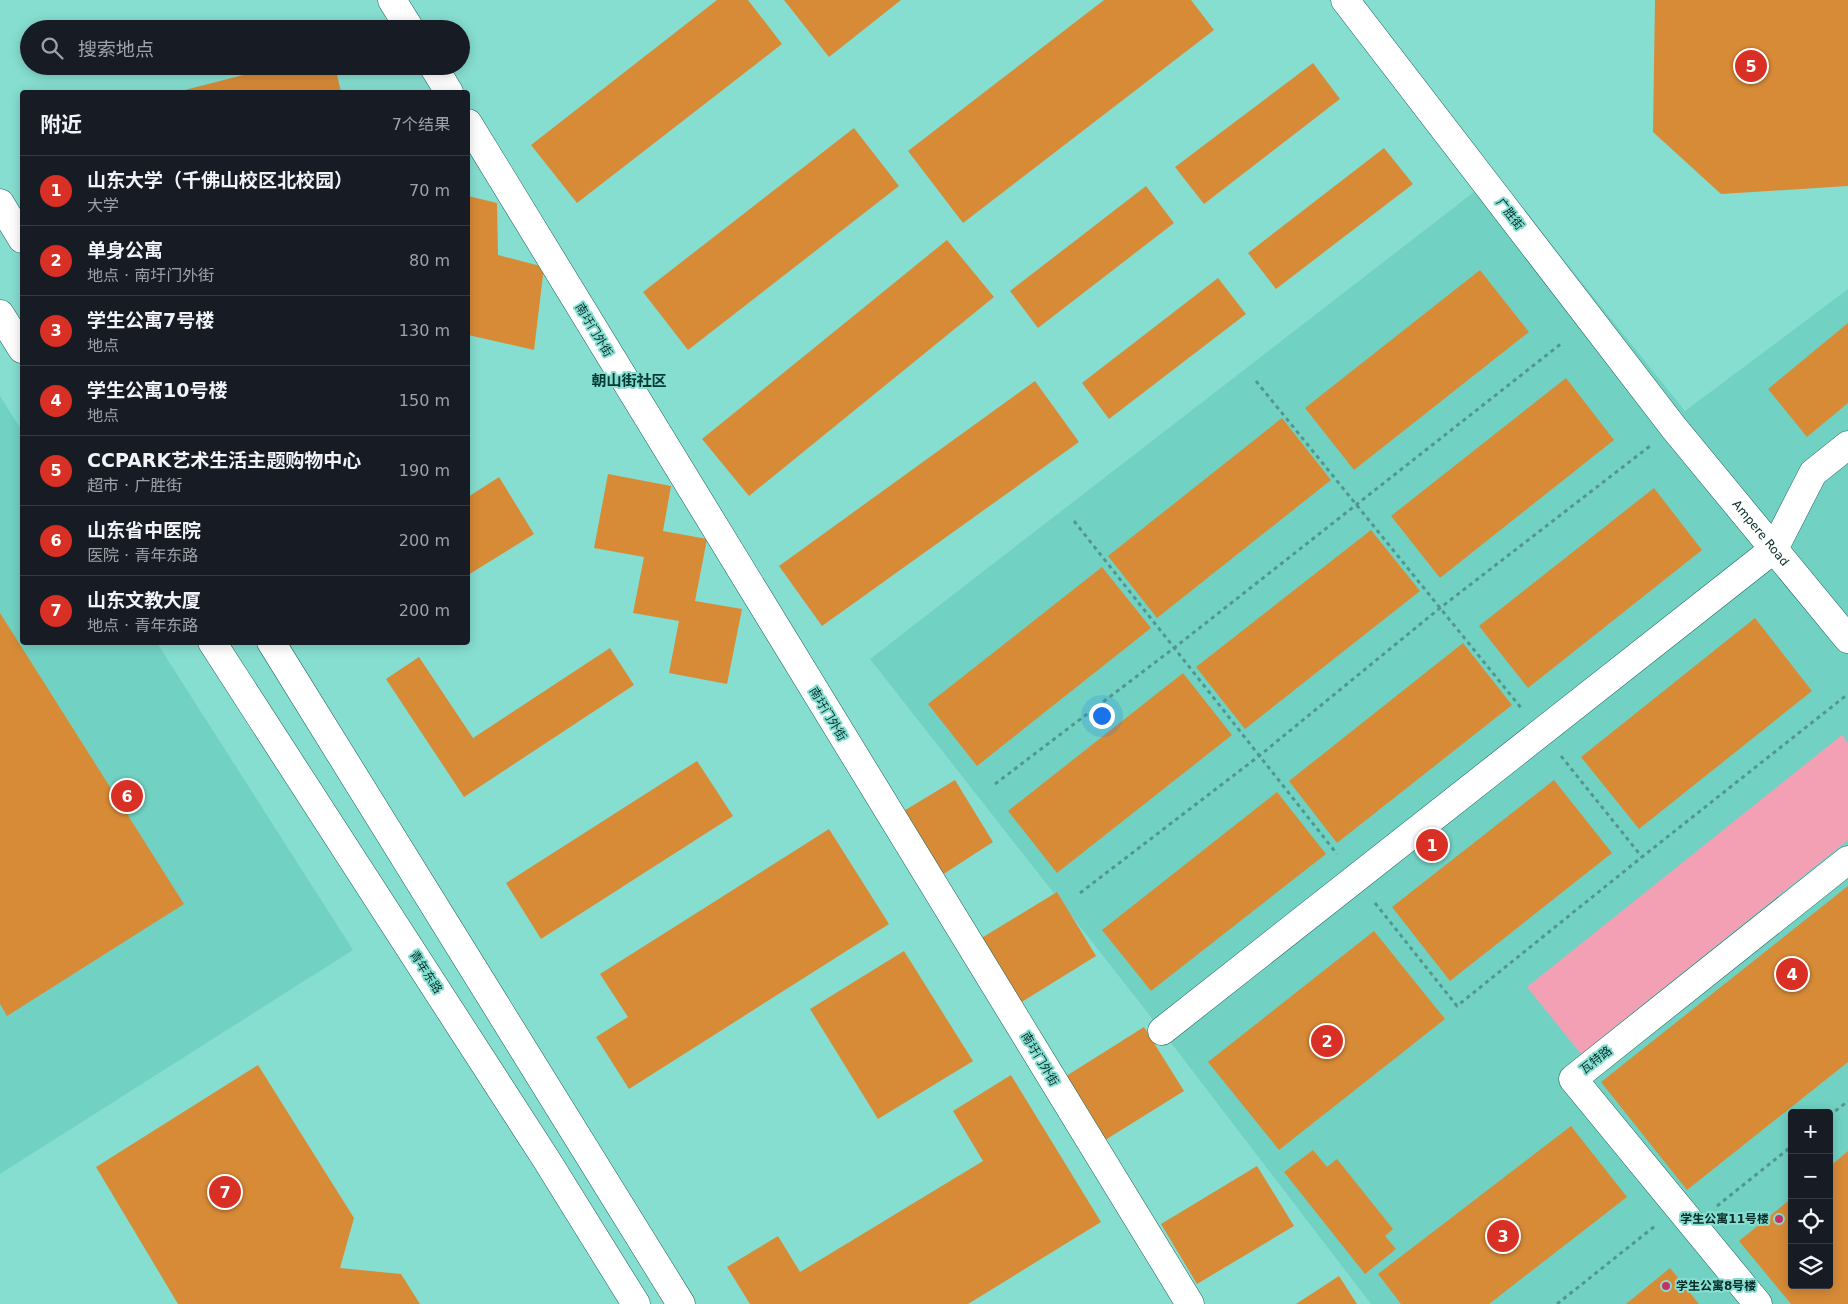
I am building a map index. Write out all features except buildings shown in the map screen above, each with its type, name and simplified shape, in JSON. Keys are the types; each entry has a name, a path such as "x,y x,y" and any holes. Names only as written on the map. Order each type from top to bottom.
{"street":[{"path":"392,0 404,20"},
{"name":"广胜街","path":"1345,0 1674,428"},
{"path":"439,75 448,90"},
{"name":"南圩门外街","path":"470,126 1190,1304"},
{"path":"0,203 20,236"},
{"path":"0,314 20,346"},
{"name":"Ampere Road","path":"1674,428 1846,633"},
{"path":"1162,1031 1774,549 1813,474 1848,445"},
{"name":"青年东路","path":"214,645 546,1159 636,1304"},
{"path":"273,645 681,1304"},
{"name":"瓦特路","path":"1758,1304 1573,1079 1848,860"}],"path":[{"path":"996,784 1174,648 1562,342"},
{"path":"1256,381 1642,857"},
{"path":"1080,893 1259,756 1440,608 1674,428"},
{"path":"1074,522 1458,1006 1848,694"},
{"path":"1833,1113 1848,1101"},
{"path":"1558,1304 1788,1149"}],"shaded area":[{"path":"1496,175 1685,411 1848,289 1848,1304 1371,1304 1162,1031 870,659"},
{"path":"0,396 20,428 20,645 158,645 353,950 0,1174"},
{"path":"1842,735 1848,743 1848,840 1581,1054 1527,987"}],"place":[{"name":"CCPARK艺术生活主题购物中心","path":"1751,66"},
{"name":"山东省中医院","path":"127,796"},
{"name":"山东大学（千佛山校区北校园）","path":"1432,845"},
{"name":"学生公寓10号楼","path":"1792,974"},
{"name":"单身公寓","path":"1327,1041"},
{"name":"山东文教大厦","path":"225,1192"},
{"name":"学生公寓11号楼","path":"1779,1219"},
{"name":"学生公寓7号楼","path":"1503,1236"},
{"name":"学生公寓8号楼","path":"1666,1286"}],"district":[{"name":"朝山街社区","path":"629,381"}]}
